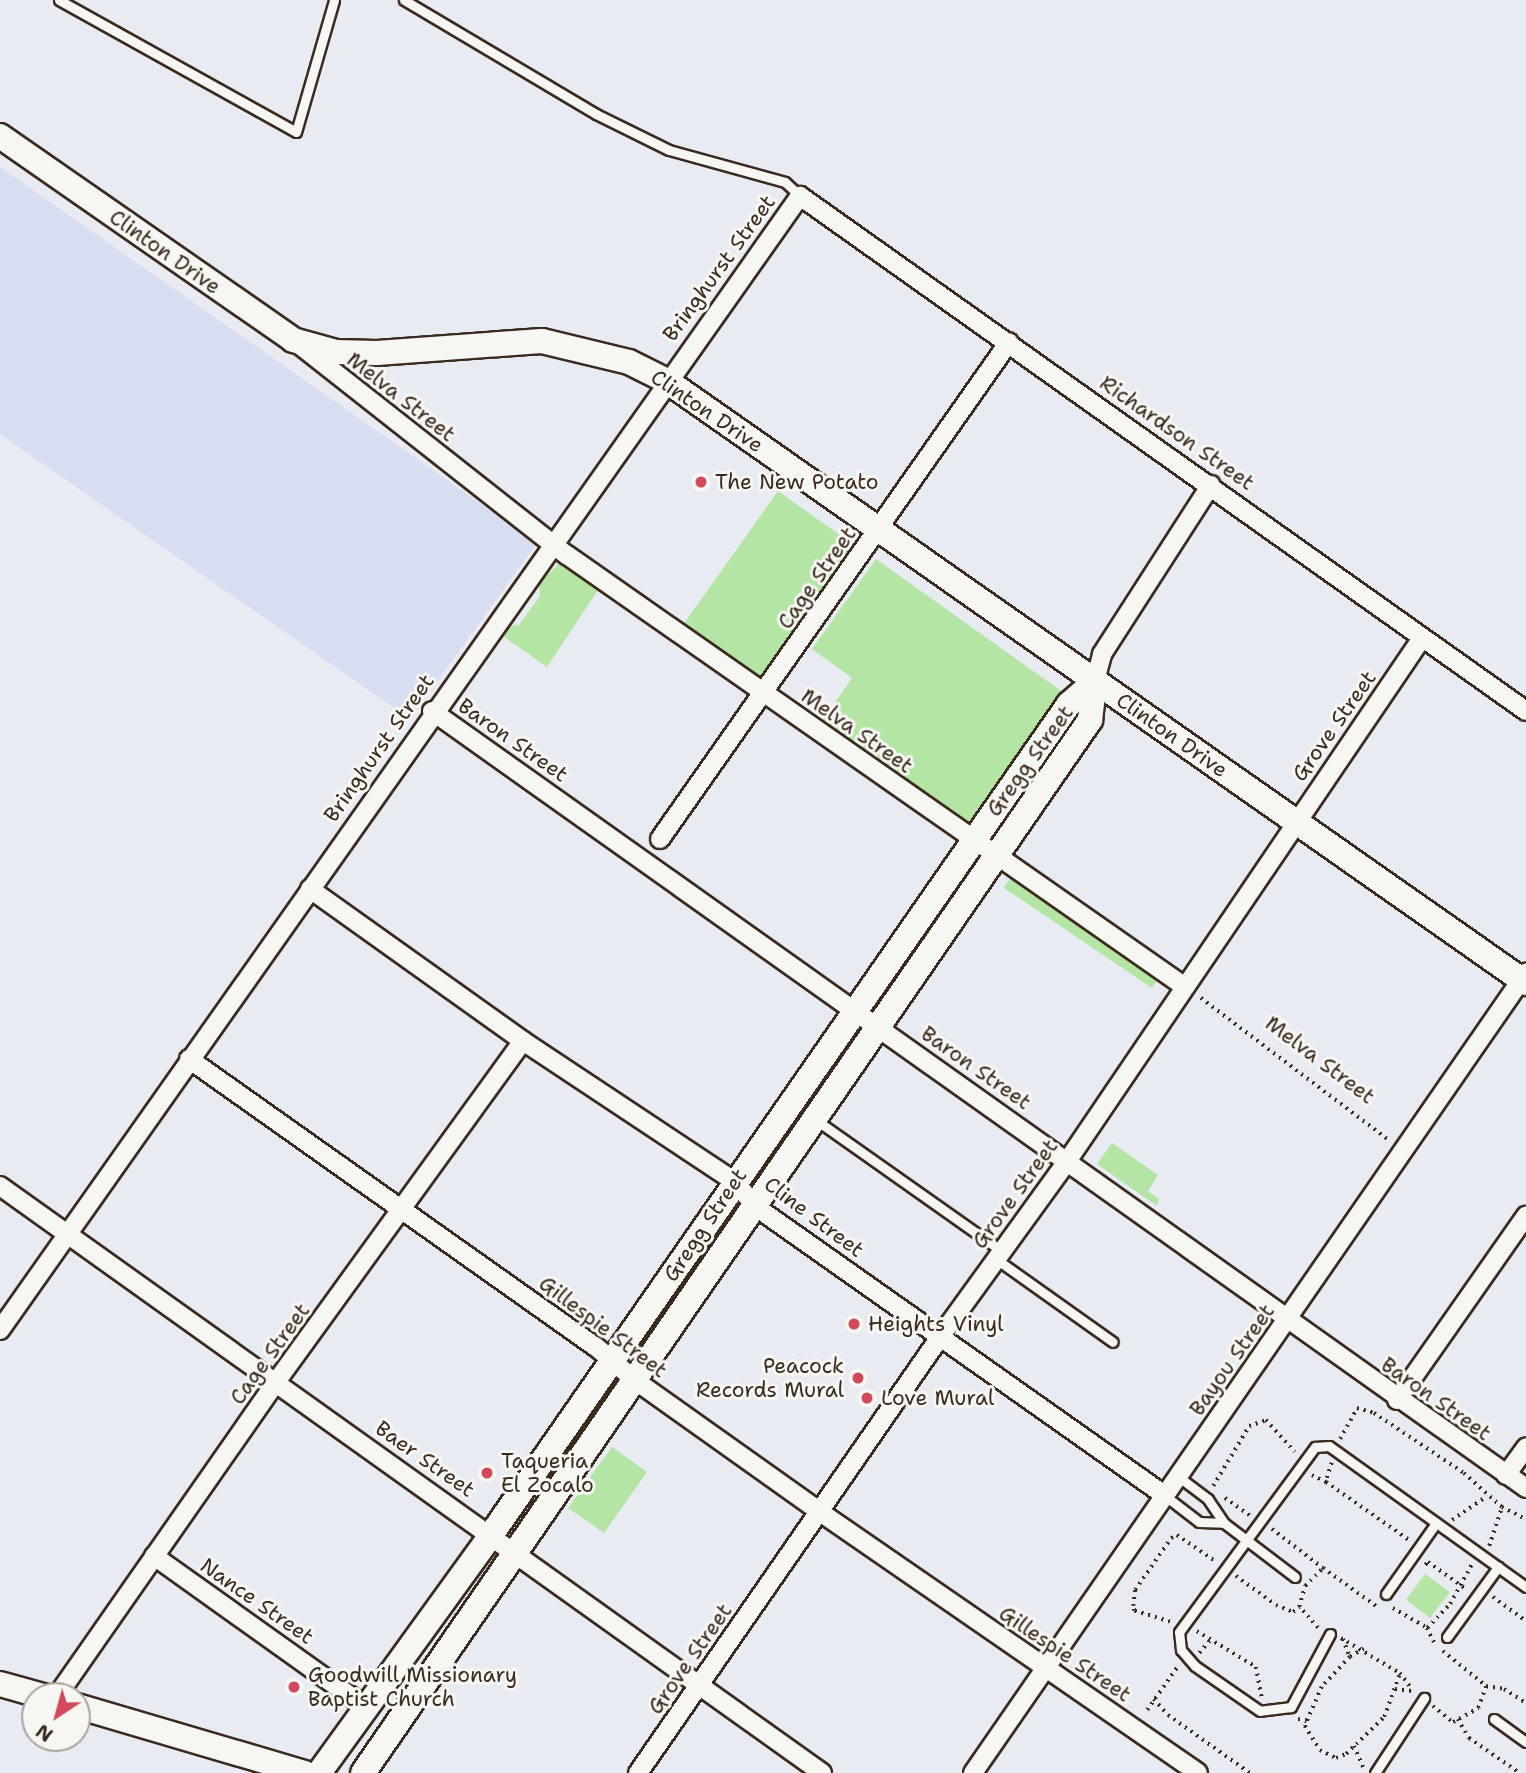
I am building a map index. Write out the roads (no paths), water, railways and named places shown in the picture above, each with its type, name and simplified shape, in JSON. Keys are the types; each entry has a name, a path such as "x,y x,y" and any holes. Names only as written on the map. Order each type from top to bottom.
{"street":[{"name":"Clinton Drive","path":"0,136 293,340 337,352 377,353 542,341 629,362 667,381 1296,823 1524,979"},
{"name":"Richardson Street","path":"800,195 1526,711"},
{"name":"Bringhurst Street","path":"0,1330 432,711 800,195"},
{"name":"Melva Street","path":"293,340 552,544 763,694 1185,986"},
{"name":"Cage Street","path":"660,839 1009,342"},
{"name":"Gregg Street","path":"363,1773 880,1028 1090,720 1102,654 1211,485"},
{"name":"Grove Street","path":"638,1773 940,1337 1068,1160 1422,638"},
{"name":"Gregg Street","path":"319,1773 491,1535 854,1009 1069,704 1095,681"},
{"name":"Baron Street","path":"432,711 1068,1160 1287,1323 1526,1488"},
{"name":"Cline Street","path":"310,889 523,1041 735,1182 756,1207 1164,1495"},
{"name":"Bayou Street","path":"973,1773 1524,979"},
{"name":"Cage Street","path":"67,1682 276,1382 403,1212 523,1041"},
{"name":"Gillespie Street","path":"189,1059 613,1359 636,1381 820,1512 1198,1773"},
{"name":"Baer Street","path":"0,1186 491,1535 513,1555 822,1773"},
{"path":"1397,1400 1526,1216"},
{"path":"1506,1475 1526,1447"},
{"name":"Nance Street","path":"154,1556 367,1708"},
{"path":"0,1684 21,1690"},
{"path":"91,1710 305,1773"}],"lane":[{"path":"59,0 296,132 334,0"},
{"path":"404,0 608,120 669,150 785,182 800,195"},
{"path":"816,1120 1113,1342"},
{"path":"1330,1634 1291,1707 1262,1711 1189,1660 1181,1650 1179,1633 1301,1461 1315,1447 1329,1446 1526,1587"},
{"name":"Cline Street","path":"1177,1476 1208,1499 1224,1523 1295,1577"},
{"name":"Cline Street","path":"1164,1495 1199,1522 1224,1523"},
{"path":"1386,1594 1436,1523"},
{"path":"1447,1637 1498,1567"},
{"path":"1375,1773 1424,1698"},
{"path":"1494,1719 1526,1742"}],"place":[{"name":"The New Potato","path":"701,482"},
{"name":"Heights Vinyl","path":"854,1324"},
{"name":"Peacock Records Mural","path":"858,1378"},
{"name":"Love Mural","path":"867,1398"},
{"name":"Taqueria El Zocalo","path":"487,1473"},
{"name":"Goodwill Missionary Baptist Church","path":"294,1687"}]}
